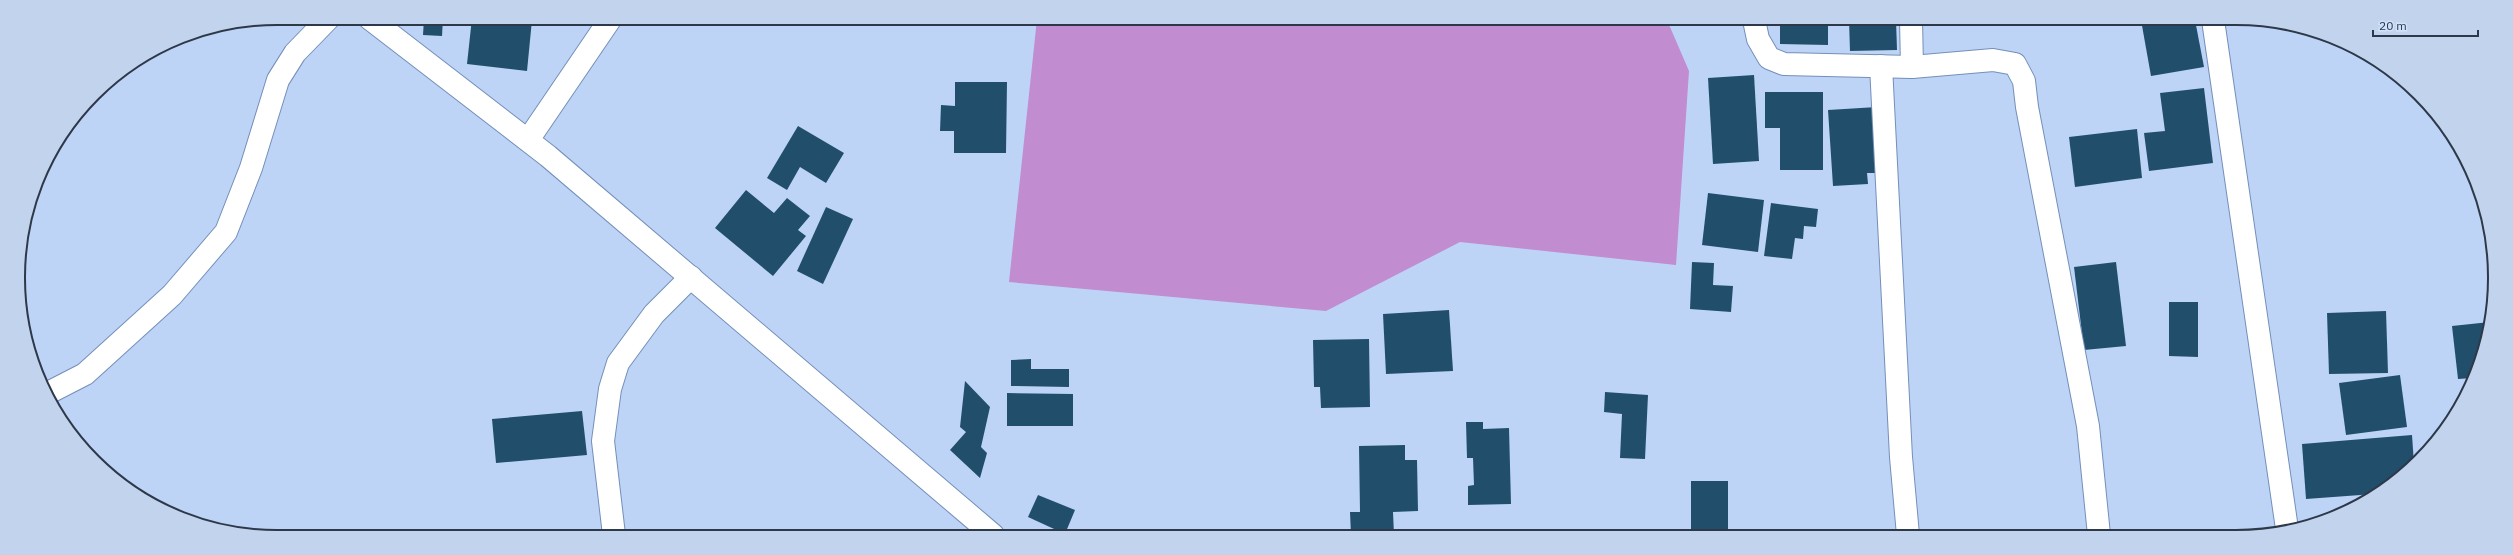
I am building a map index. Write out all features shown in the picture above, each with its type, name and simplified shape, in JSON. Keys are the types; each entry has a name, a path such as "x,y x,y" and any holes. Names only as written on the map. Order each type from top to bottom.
{"street":[{"path":"52,391 85,374 172,295 226,232 251,168 278,80 295,53 322,25"},
{"path":"378,25 528,140 987,530"},
{"path":"528,140 606,25"},
{"path":"1755,25 1758,39 1769,58 1784,64 1912,67 1993,60 2015,64 2024,81 2027,107 2088,426 2098,530"},
{"path":"1911,25 1912,67"},
{"path":"2214,25 2286,525"},
{"path":"1881,66 1901,456 1908,530"},
{"path":"613,530 603,441 610,389 618,362 654,314 691,277"}],"shaded area":[{"path":"1036,25 1669,25 1689,71 1676,265 1460,242 1326,311 1009,282"}],"building":[{"path":"424,25 443,25 442,36 423,35"},
{"path":"471,25 532,25 527,71 467,64"},
{"path":"1780,25 1828,25 1828,45 1780,44"},
{"path":"1849,25 1896,25 1897,50 1850,51"},
{"path":"2142,25 2196,25 2204,67 2151,76"},
{"path":"1754,75 1759,161 1713,164 1708,78"},
{"path":"955,82 1007,82 1006,153 954,153 954,131 940,131 941,105 955,106"},
{"path":"2204,88 2213,163 2149,171 2144,133 2165,131 2160,93"},
{"path":"1765,92 1823,92 1823,170 1780,170 1780,128 1765,128"},
{"path":"1877,107 1881,173 1867,173 1868,184 1833,186 1828,110"},
{"path":"798,126 844,153 826,183 800,167 787,190 767,178"},
{"path":"2137,129 2142,178 2075,187 2069,137"},
{"path":"746,190 774,213 787,198 810,216 798,230 806,236 773,276 715,228"},
{"path":"1708,193 1764,200 1758,252 1702,245"},
{"path":"1771,203 1818,209 1816,227 1804,226 1803,239 1795,238 1792,259 1764,256"},
{"path":"826,207 853,219 823,284 797,271"},
{"path":"1692,262 1714,263 1713,285 1733,286 1731,312 1690,309"},
{"path":"2116,262 2126,346 2084,350 2074,267"},
{"path":"2169,302 2198,302 2198,357 2169,356"},
{"path":"1449,310 1453,371 1386,374 1383,314"},
{"path":"2386,311 2388,373 2329,374 2327,313"},
{"path":"2484,323 2475,359 2467,378 2458,379 2452,326"},
{"path":"1369,339 1370,407 1321,408 1320,387 1314,387 1313,340"},
{"path":"1031,359 1031,369 1069,369 1069,387 1011,386 1011,360"},
{"path":"2400,375 2407,427 2346,435 2339,383"},
{"path":"965,381 990,407 981,447 987,453 980,478 950,450 966,432 960,427"},
{"path":"1605,392 1648,395 1645,459 1620,458 1622,414 1604,412"},
{"path":"1007,393 1073,394 1073,426 1007,426"},
{"path":"582,411 587,455 496,463 492,419"},
{"path":"1466,422 1483,422 1483,429 1509,428 1511,504 1468,505 1468,486 1474,485 1473,458 1467,458"},
{"path":"2412,435 2413,456 2389,478 2364,495 2306,499 2302,444"},
{"path":"1405,445 1405,460 1417,460 1418,511 1393,512 1394,530 1351,530 1350,512 1360,512 1359,446"},
{"path":"1691,481 1728,481 1728,530 1691,530"},
{"path":"1038,495 1075,510 1067,530 1056,530 1028,517"}]}
